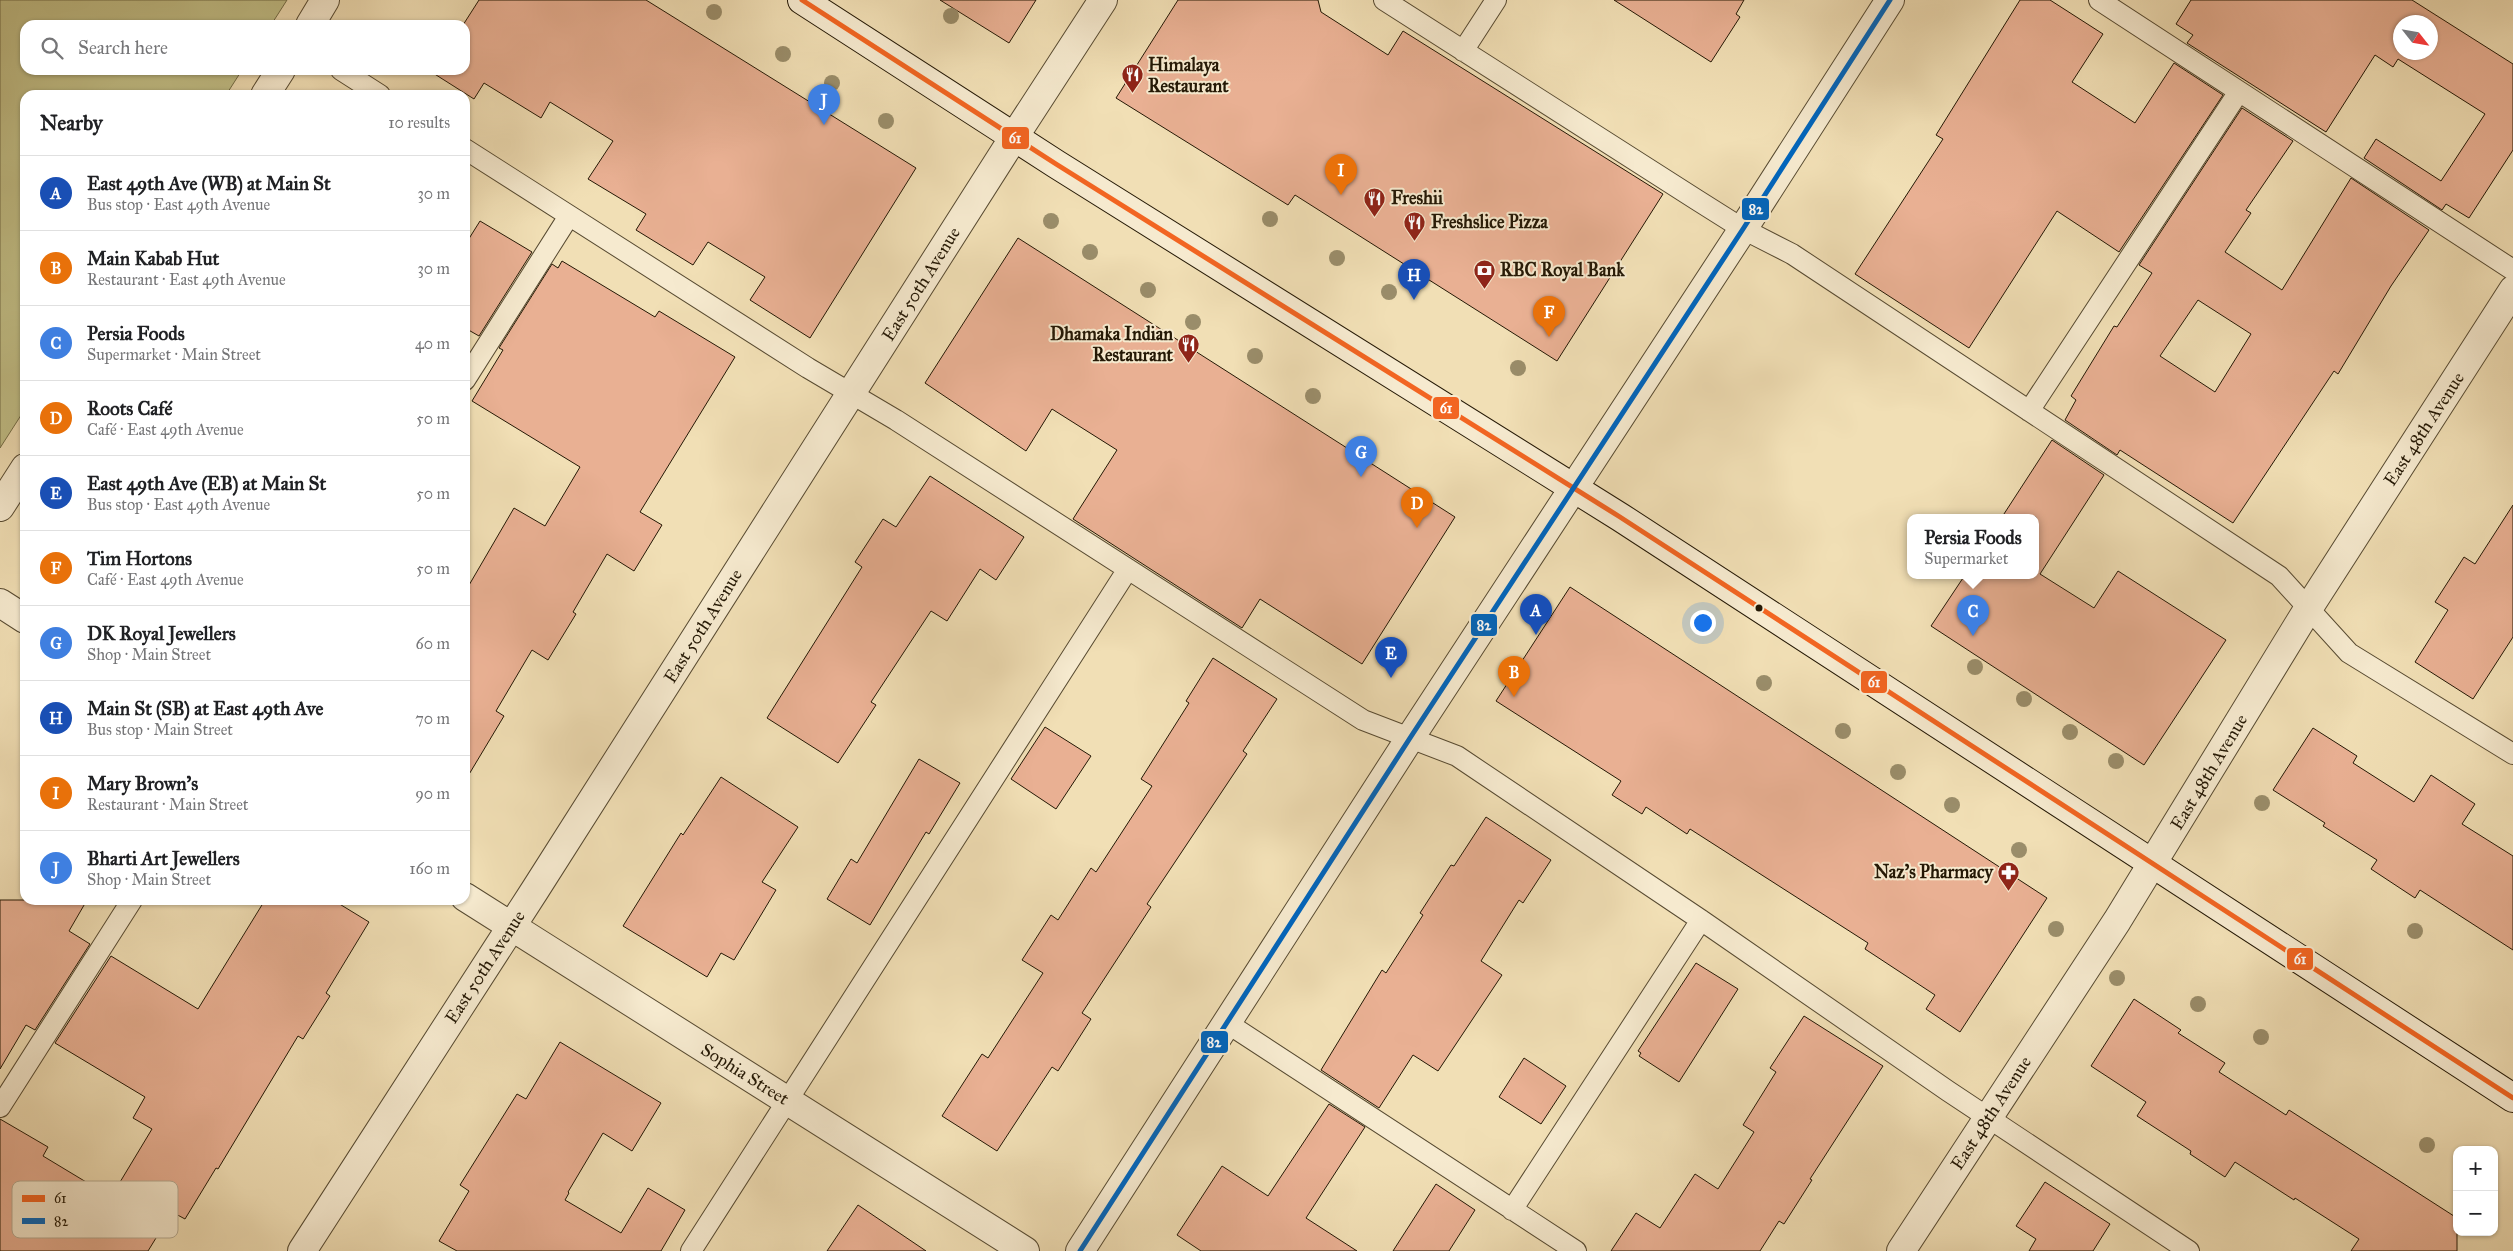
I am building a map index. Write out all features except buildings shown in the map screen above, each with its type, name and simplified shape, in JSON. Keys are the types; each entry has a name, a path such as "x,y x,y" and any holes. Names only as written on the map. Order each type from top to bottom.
{"street":[{"path":"313,20 326,0"},
{"path":"802,0 1014,137 1574,488 2513,1098"},
{"name":"East 50th Avenue","path":"302,1251 1103,0"},
{"path":"1080,1251 1410,738 1890,0"},
{"path":"268,90 278,75"},
{"name":"East 48th Avenue","path":"1901,1251 2153,864 2308,609 2513,290"},
{"path":"0,507 20,476"},
{"path":"0,603 20,616"},
{"name":"Sophia Street","path":"470,900 1025,1251"}],"lane":[{"path":"1384,0 1743,228 1792,254 2279,576 2349,654 2513,754"},
{"path":"1463,51 1496,0"},
{"path":"2099,0 2238,93 2513,270"},
{"path":"349,75 372,90"},
{"path":"2029,411 2238,93"},
{"path":"470,152 1363,720 1457,756 1701,920 1988,1117 2189,1251"},
{"path":"470,372 569,216"},
{"path":"691,1251 1128,569"},
{"path":"0,1107 129,905"},
{"path":"1512,1210 1701,920"},
{"path":"1227,1022 1576,1251"}],"shaded area":[{"path":"0,0 287,0 274,20 20,20 20,75 239,75 229,90 20,90 20,417 0,448"}],"transit line":[{"name":"61","path":"802,0 1056,164 1620,517 2513,1098"},
{"name":"82","path":"1080,1251 1410,738 1743,229 1890,0"}],"place":[{"name":"Himalaya Restaurant","path":"1132,94"},
{"name":"Bharti Art Jewellers","path":"824,125"},
{"name":"Mary Brown's","path":"1341,195"},
{"name":"Freshii","path":"1375,217"},
{"name":"Freshslice Pizza","path":"1415,241"},
{"name":"RBC Royal Bank","path":"1484,289"},
{"name":"Main St (SB) at East 49th Ave","path":"1414,300"},
{"name":"Tim Hortons","path":"1549,337"},
{"name":"Dhamaka Indian Restaurant","path":"1189,363"},
{"name":"DK Royal Jewellers","path":"1361,477"},
{"name":"Roots Café","path":"1417,528"},
{"name":"East 49th Ave (WB) at Main St","path":"1536,635"},
{"name":"Persia Foods","path":"1973,636"},
{"name":"East 49th Ave (EB) at Main St","path":"1391,678"},
{"name":"Main Kabab Hut","path":"1514,697"},
{"name":"Naz's Pharmacy","path":"2009,891"}]}
